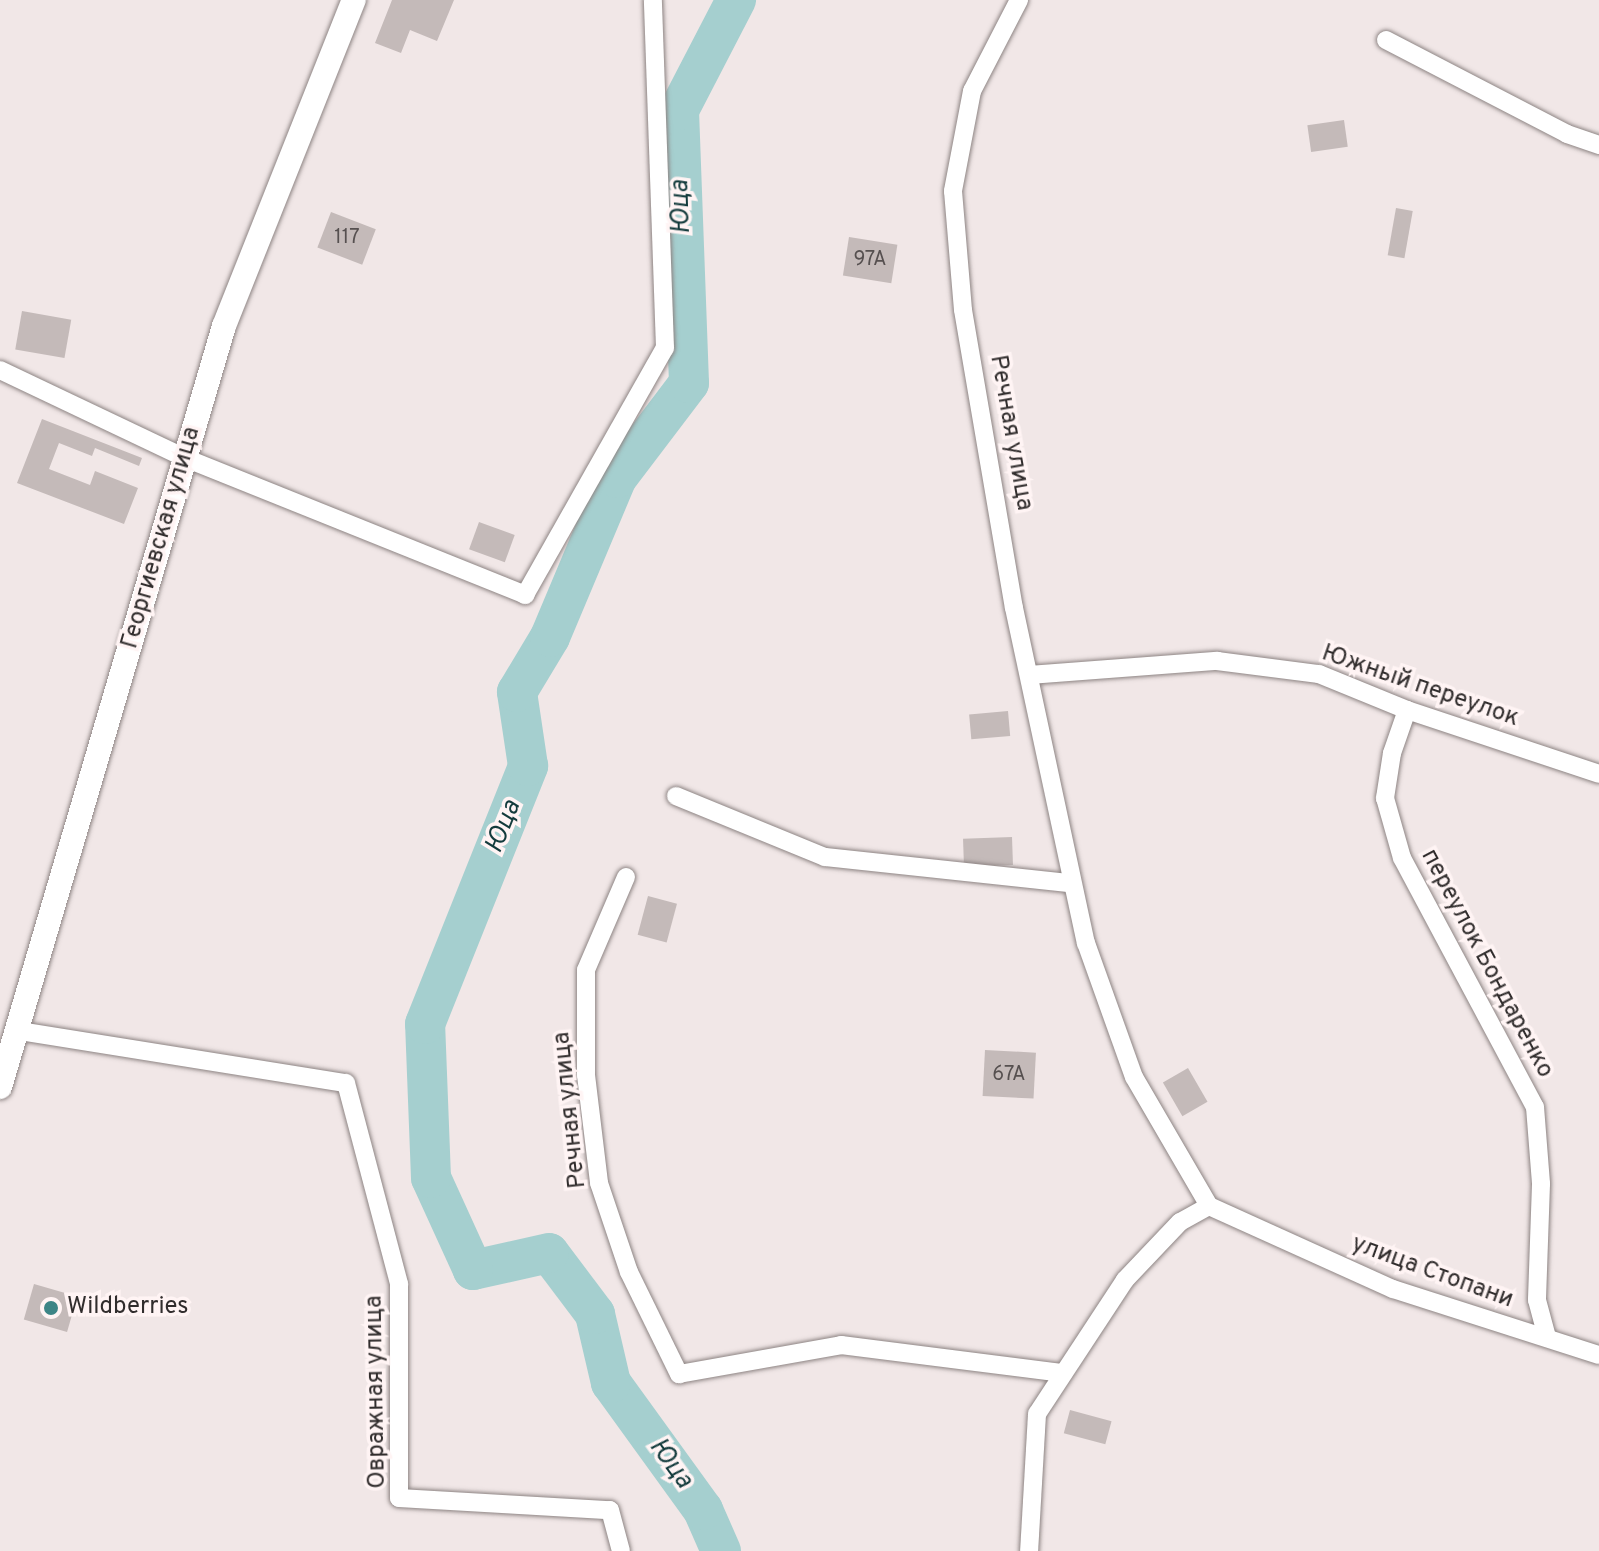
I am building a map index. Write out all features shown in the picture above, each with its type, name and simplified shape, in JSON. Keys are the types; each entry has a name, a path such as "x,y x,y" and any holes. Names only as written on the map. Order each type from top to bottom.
{"main road":[{"name":"Георгиевская улица","path":"0,1087 20,1031 224,326 354,0"}],"street":[{"path":"0,370 185,458 525,595 665,348 653,0"},
{"name":"Речная улица","path":"1019,0 972,91 953,191 963,310 1069,883 1134,1077 1209,1206"},
{"path":"1386,40 1567,134 1599,145"},
{"name":"Южный переулок","path":"1029,675 1217,661 1319,674 1407,710 1599,774"},
{"name":"переулок Бондаренко","path":"1407,710 1392,753 1385,798 1402,858 1535,1107 1541,1184 1537,1300 1547,1338"},
{"path":"676,796 825,857 1069,883"},
{"name":"Речная улица","path":"626,877 586,970 586,1075 599,1183 629,1272 679,1374 841,1345 1063,1373"},
{"name":"Овражная улица","path":"20,1031 346,1083 399,1284 399,1498 610,1510 621,1551"},
{"path":"1029,1551 1037,1414 1125,1280 1180,1222 1209,1206"},
{"name":"улица Стопани","path":"1209,1206 1393,1289 1599,1355"}],"building":[{"path":"392,0 454,0 437,41 410,30 401,53 375,43"},
{"path":"1344,120 1348,147 1311,152 1307,125"},
{"path":"1396,208 1413,211 1404,258 1388,255"},
{"path":"331,212 376,229 362,265 317,247"},
{"path":"849,237 897,245 891,283 843,276"},
{"path":"22,311 71,320 64,358 15,349"},
{"path":"42,419 142,458 139,466 95,448 92,456 59,443 49,469 90,485 95,471 138,488 124,524 17,483"},
{"path":"479,522 515,535 505,562 469,549"},
{"path":"1008,711 1010,736 971,739 969,714"},
{"path":"1012,837 1013,865 964,867 963,839"},
{"path":"648,896 677,904 667,942 638,935"},
{"path":"985,1050 1036,1053 1034,1099 983,1096"},
{"path":"1188,1068 1208,1102 1182,1116 1163,1082"},
{"name":"Wildberries","path":"34,1284 77,1296 67,1332 24,1320"},
{"path":"1070,1410 1112,1421 1105,1444 1064,1433"}],"waterway":[{"name":"Юца","path":"721,1551 703,1510 611,1383 595,1314 549,1253 473,1270 431,1178 425,1024 528,766 517,692 550,637 617,478 689,383 679,110 736,0"}],"place":[{"name":"Wildberries","path":"51,1308"}]}
